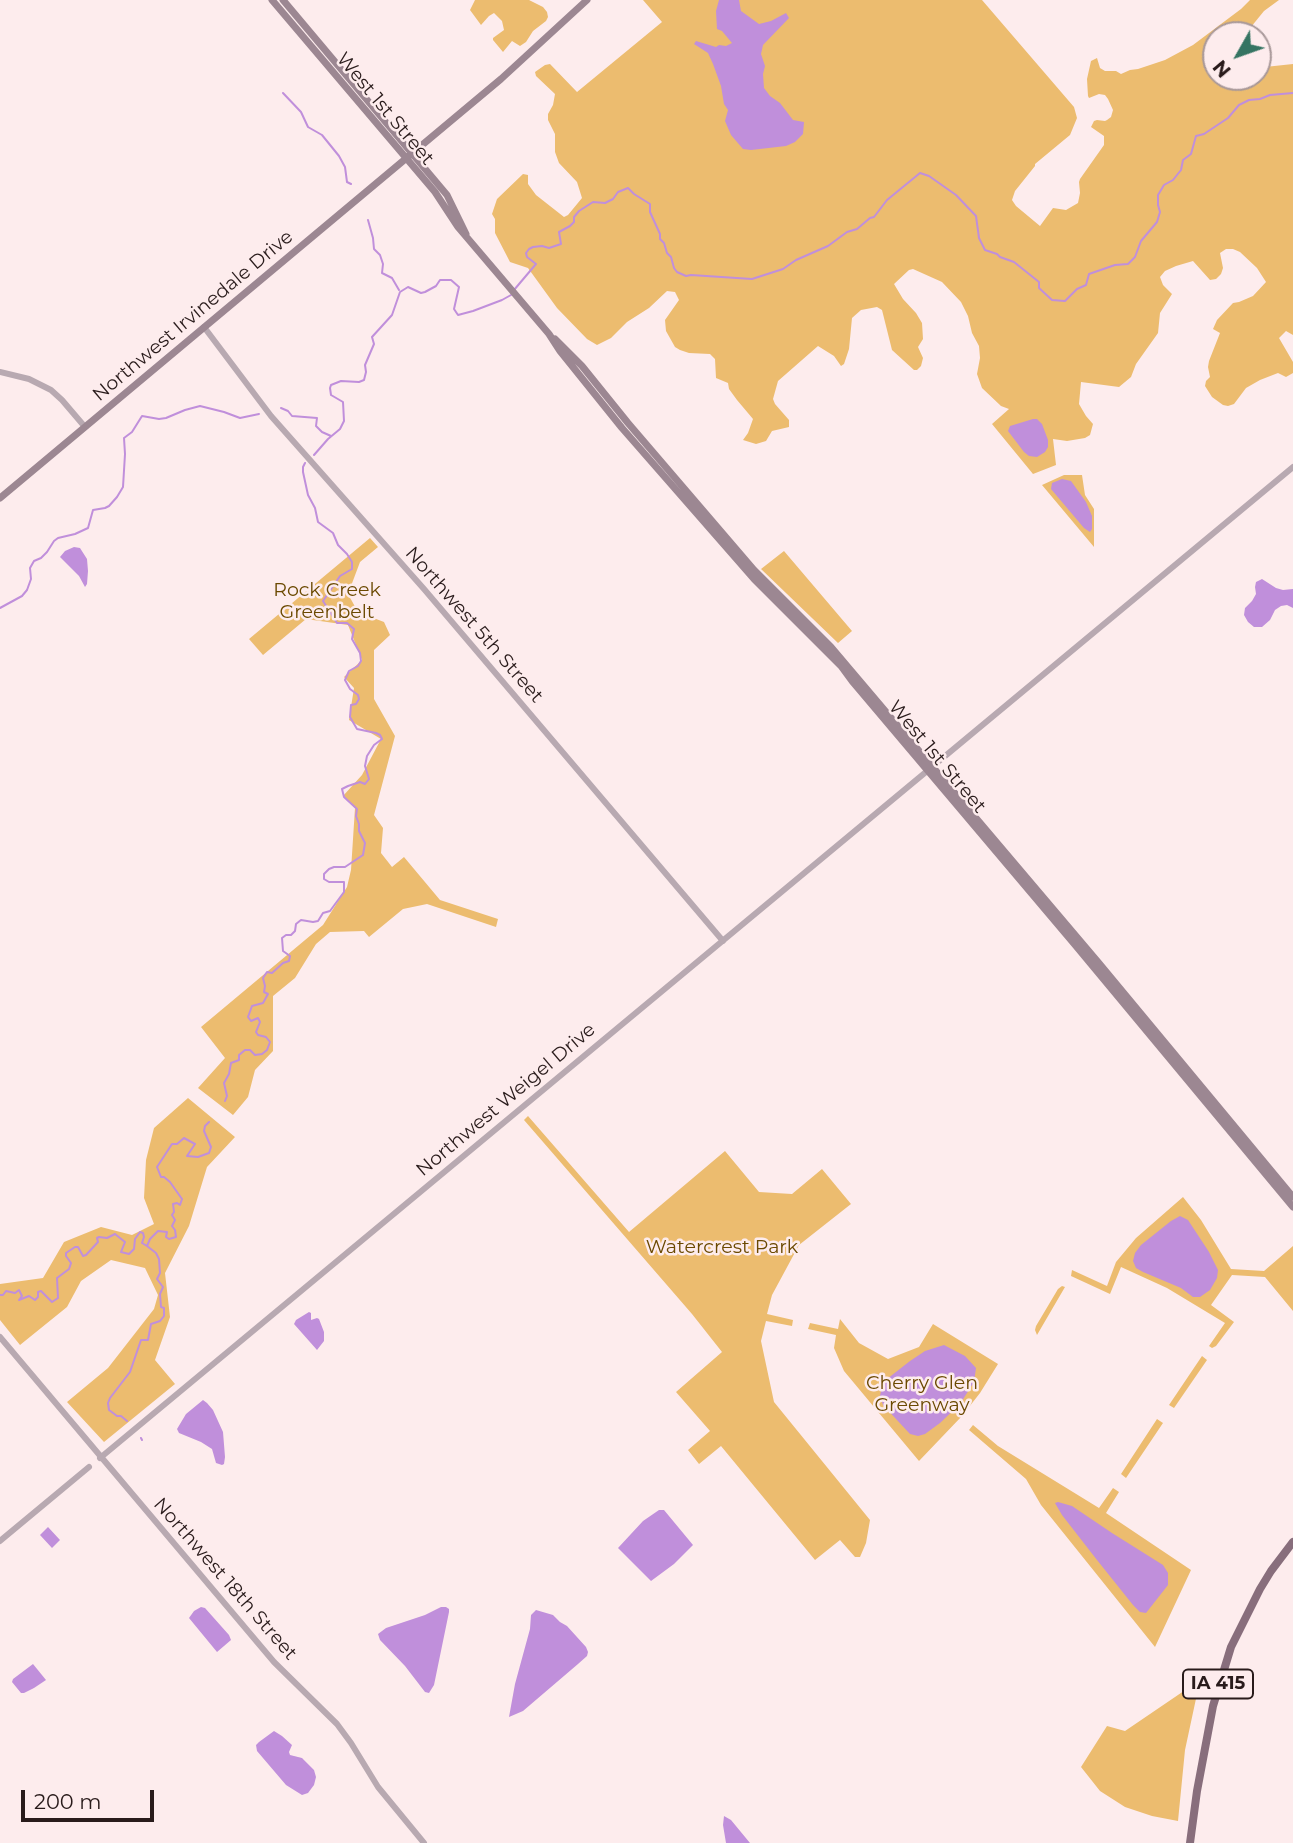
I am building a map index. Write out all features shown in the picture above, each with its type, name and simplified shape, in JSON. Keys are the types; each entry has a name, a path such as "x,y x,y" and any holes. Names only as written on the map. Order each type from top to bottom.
{"main road":[{"name":"West 1st Street","path":"272,0 435,192 453,220 549,334 559,351 622,428 762,588 834,657 1098,962 1293,1196"},
{"name":"West 1st Street","path":"283,0 447,195 470,241"},
{"name":"Northwest Irvinedale Drive","path":"0,498 406,159 522,60 587,0"},
{"name":"West 1st Street","path":"930,769 1293,1207"},
{"name":"IA 415","path":"1190,1843 1213,1706 1231,1647 1260,1589 1293,1542"}],"street":[{"name":"Northwest 5th Street","path":"204,327 271,416 428,593 723,941"},
{"path":"0,372 29,379 51,390 85,427"},
{"name":"Northwest Weigel Drive","path":"100,1458 1293,467"},
{"name":"Northwest 18th Street","path":"0,1337 274,1662 337,1724 378,1787 424,1843"},
{"path":"0,1541 89,1467"}],"green space":[{"path":"475,0 529,0 543,7 548,17 526,42 520,46 512,41 503,52 493,40 504,30 502,21 494,13 481,25 470,10"},
{"path":"643,0 982,0 1074,107 1077,118 1070,135 1035,164 1015,191 1012,200 1016,206 1040,226 1053,208 1066,210 1078,203 1080,179 1104,145 1104,136 1091,127 1094,121 1105,121 1111,117 1113,110 1105,95 1088,96 1087,79 1091,61 1097,58 1100,68 1121,74 1165,60 1202,38 1202,91 1272,91 1272,66 1293,64 1293,335 1286,331 1279,338 1293,362 1293,373 1286,377 1278,373 1260,380 1246,388 1234,404 1228,406 1212,397 1205,386 1210,377 1209,361 1220,333 1213,329 1217,320 1233,303 1253,296 1266,282 1257,268 1233,249 1220,253 1223,268 1216,279 1210,280 1193,261 1176,266 1165,271 1160,277 1163,285 1172,294 1160,313 1158,333 1136,364 1131,377 1119,387 1081,382 1079,404 1093,424 1090,435 1067,441 1053,439 1056,465 1033,474 992,424 1009,409 1001,406 982,388 977,374 979,346 961,302 942,282 913,269 894,284 922,323 923,339 918,347 923,358 921,366 914,370 892,350 882,310 877,307 861,310 852,318 849,349 844,364 841,366 834,356 818,346 778,381 773,399 789,420 789,427 772,431 766,441 756,444 743,440 753,419 729,389 728,383 716,378 715,359 710,354 680,350 675,347 666,331 665,320 679,300 675,292 667,291 611,338 597,345 587,339 557,308 528,268 510,262 495,233 495,219 492,214 497,199 523,174 528,175 528,184 536,195 564,217 582,198 577,182 559,163 555,152 555,134 548,114 555,94 535,72 550,64 577,92 662,22"},
{"path":"1250,0 1279,0 1256,21 1225,21"},
{"path":"1064,475 1082,475 1085,495 1094,509 1094,547 1042,485"},
{"name":"Rock Creek Greenbelt","path":"370,538 378,547 360,562 348,594 358,612 384,622 390,635 374,650 374,699 395,736 374,815 383,828 381,853 392,867 404,857 440,900 498,919 496,927 427,904 403,909 369,937 364,931 330,932 316,944 295,978 273,996 273,1051 255,1070 248,1097 233,1115 198,1088 225,1058 201,1027 323,925 347,887 351,870 355,808 343,796 362,775 381,739 349,720 354,688 344,677 362,660 348,625 306,619 263,655 249,639"},
{"path":"784,551 852,631 838,643 761,569"},
{"path":"188,1098 235,1137 207,1167 189,1226 165,1273 170,1317 155,1360 175,1384 104,1442 67,1402 108,1368 154,1309 158,1295 145,1268 111,1260 81,1281 67,1307 20,1345 0,1320 0,1284 43,1278 64,1242 101,1227 132,1235 154,1224 144,1198 146,1160 154,1128"},
{"name":"Watercrest Park","path":"528,1116 629,1232 725,1151 759,1192 792,1194 822,1169 851,1204 799,1245 772,1295 767,1314 793,1320 792,1326 766,1321 761,1341 774,1402 870,1520 866,1543 860,1557 855,1557 840,1540 815,1560 721,1446 699,1464 688,1450 710,1431 676,1392 722,1352 524,1120"},
{"path":"1183,1197 1201,1220 1231,1269 1264,1271 1293,1246 1293,1311 1265,1277 1232,1275 1211,1305 1234,1322 1212,1348 1209,1346 1225,1323 1167,1288 1121,1267 1110,1294 1071,1276 1072,1270 1107,1286 1116,1262 1136,1238"},
{"path":"1062,1286 1065,1287 1037,1335 1036,1326"},
{"name":"Cherry Glen Greenway","path":"840,1319 859,1343 888,1359 919,1347 933,1324 998,1364 962,1416 919,1461 844,1371 834,1348 836,1335 808,1329 810,1323 838,1329"},
{"path":"1202,1356 1207,1360 1174,1408 1169,1405"},
{"path":"1157,1419 1163,1423 1126,1478 1121,1474"},
{"name":"Cherry Glen Greenway","path":"973,1425 998,1446 1099,1508 1113,1488 1119,1492 1106,1513 1191,1570 1155,1647 1041,1505 1026,1479 969,1430"},
{"path":"1200,1680 1185,1750 1178,1821 1125,1807 1100,1791 1081,1767 1107,1726 1125,1731"}],"shaded area":[{"path":"719,0 739,0 741,11 759,24 786,13 789,18 763,45 761,54 765,66 764,88 793,120 804,122 803,134 795,142 786,146 751,150 743,149 731,135 725,121 728,110 713,64 708,53 694,44 696,41 716,47 732,43 717,29 716,11"},
{"path":"1033,419 1042,424 1048,440 1045,452 1037,457 1024,452 1008,431 1010,426"},
{"path":"1062,479 1071,481 1086,502 1092,516 1090,532 1051,489 1052,483"},
{"path":"74,547 80,548 87,559 85,587 79,576 60,557"},
{"path":"1262,579 1276,588 1293,589 1293,608 1281,606 1262,627 1254,627 1244,615 1245,608 1256,594 1256,582"},
{"path":"1180,1216 1188,1220 1218,1270 1210,1290 1200,1297 1193,1297 1181,1288 1143,1272 1136,1268 1133,1261 1141,1245"},
{"path":"309,1312 311,1320 319,1319 324,1332 324,1341 317,1350 294,1324"},
{"path":"944,1345 965,1356 976,1368 974,1382 960,1404 940,1423 925,1434 910,1434 883,1405 880,1396 882,1386 887,1379 925,1351"},
{"path":"203,1400 213,1410 223,1432 225,1457 222,1465 216,1463 212,1449 179,1433 177,1429 186,1414"},
{"path":"1055,1503 1072,1506 1163,1565 1168,1573 1168,1585 1146,1613 1140,1612 1133,1605 1097,1560 1062,1515"},
{"path":"659,1510 664,1510 693,1545 651,1581 618,1548 643,1521"},
{"path":"48,1527 60,1540 52,1548 40,1535"},
{"path":"201,1607 205,1608 231,1640 217,1652 189,1618"},
{"path":"446,1607 449,1612 434,1685 429,1693 425,1692 380,1640 378,1634 386,1628"},
{"path":"536,1610 553,1615 567,1626 586,1647 587,1656 523,1711 509,1717 531,1615"},
{"path":"33,1664 46,1680 21,1693 12,1682 13,1679"},
{"path":"274,1731 292,1745 290,1755 302,1758 314,1770 314,1785 308,1793 302,1795 286,1785 257,1751 256,1745"},
{"path":"724,1816 731,1820 750,1843 726,1843"}],"waterway":[{"path":"283,93 301,112 308,127 322,135 339,156 345,167 347,182 351,184"},
{"path":"514,290 536,264 527,257 529,249 561,244 559,232 574,222 579,211 593,202 605,203 613,199 618,192 628,188 650,204 650,212 660,239 677,272 686,276 752,279 783,269 828,246 847,232 857,229 874,217 887,200 920,173 929,176 956,195 976,216 979,238 985,250 1014,262 1039,282 1039,288 1052,300 1065,301 1077,289 1086,285 1089,274 1115,265 1128,264 1135,257 1141,241 1157,222 1160,212 1158,195 1164,185 1173,180 1181,170 1183,160 1191,154 1196,136 1204,134 1228,118 1239,105 1249,100 1293,93"},
{"path":"368,220 374,249 383,264 382,273 392,278 399,290"},
{"path":"314,455 340,429 344,421 343,402 331,395 331,385 341,381 364,380 365,365 374,344 372,337 392,315 400,292 408,287 421,293 436,286 440,280 451,280 459,287 454,309 458,315 511,295"},
{"path":"0,608 22,596 27,590 31,579 30,568 54,541 88,528 93,510 109,506 117,497 123,487 124,438 132,432 142,416 166,418 200,406 240,418 259,414"},
{"path":"281,408 292,416 317,418 316,426 331,436"},
{"path":"225,1101 227,1096 224,1083 231,1063 239,1060 239,1055 245,1050 250,1050 255,1055 262,1054 270,1042 256,1032 260,1022 258,1018 251,1021 248,1017 252,1006 263,1003 268,994 264,992 263,978 267,972 272,973 289,961 290,956 283,951 282,938 291,935 301,920 318,921 323,913 330,911 344,892 344,882 329,882 324,879 324,874 334,867 345,867 363,855 365,843 359,831 357,809 344,797 342,789 360,782 365,784 369,779 365,766 367,756 382,739 376,733 357,729 350,717 351,705 356,704 359,699 345,680 349,671 361,661 360,653 352,639 354,629 347,623 337,623 323,601 340,576 352,569 352,562 338,545 333,533 318,522 308,495 303,472 305,463"},
{"path":"0,1295 6,1291 15,1293 19,1290 22,1296 19,1300 29,1296 35,1300 41,1291 52,1302 58,1298 57,1278 69,1269 71,1263 66,1253 78,1247 83,1256 86,1255 98,1242 99,1237 107,1238 115,1234 125,1242 121,1252 129,1254 134,1249 135,1239 140,1232 144,1237 142,1243 147,1246 158,1231 167,1232 166,1237 169,1239 176,1237 172,1226 175,1220 172,1215 173,1204 180,1205 182,1199 170,1182 161,1177 157,1167 172,1144 177,1144 184,1138 195,1144 187,1156 198,1157 209,1153 211,1147 204,1131 209,1122"},
{"path":"127,1421 109,1410 108,1403 130,1372 141,1340 148,1340 151,1324 160,1321 164,1316 160,1294 163,1287 157,1279 160,1273 159,1259 147,1246"}]}
